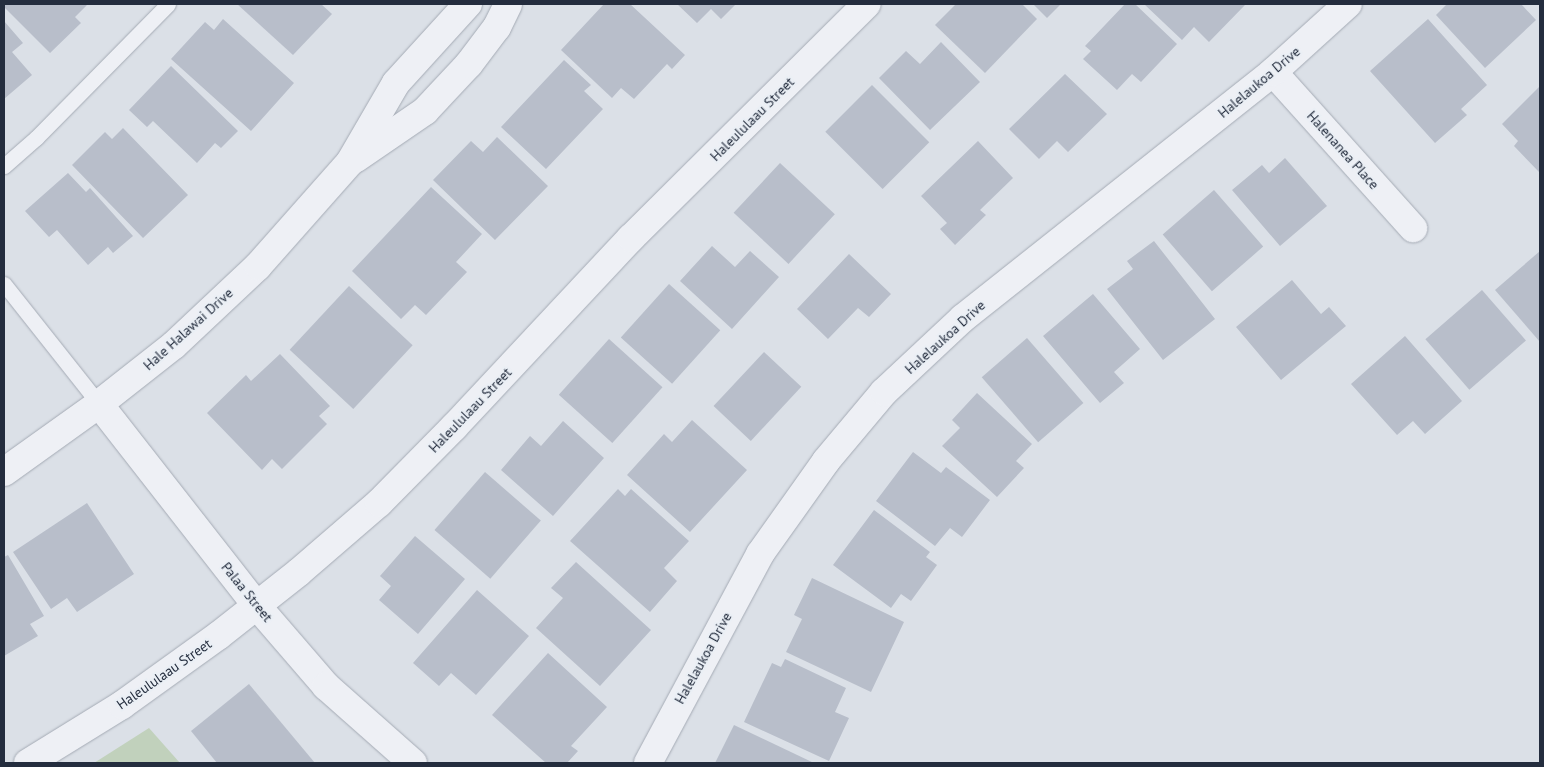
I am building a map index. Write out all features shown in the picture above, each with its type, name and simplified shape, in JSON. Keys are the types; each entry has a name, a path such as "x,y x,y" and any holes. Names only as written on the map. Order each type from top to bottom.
{"street":[{"name":"Hale Halawai Drive","path":"4,472 99,404 174,345 258,266 350,162 396,83 468,4"},
{"name":"Hale Halawai Drive","path":"350,162 424,111 470,64 497,27 508,4"},
{"name":"Haleululaau Street","path":"28,763 122,705 257,606 379,503 454,427 631,238 867,4"},
{"name":"Halelaukoa Drive","path":"648,763 760,554 826,461 884,392 963,318 1273,72 1348,4"},
{"name":"Halenanea Place","path":"1273,72 1413,228"},
{"name":"Palaa Street","path":"99,404 257,606 326,686 413,763"}],"lane":[{"path":"4,166 36,138 168,4"},
{"path":"4,284 99,404"}],"green space":[{"path":"149,728 180,763 94,763"}],"building":[{"path":"4,4 87,5 75,17 81,23 50,53 4,7"},
{"path":"237,4 321,4 332,14 293,55"},
{"path":"604,4 630,4 685,55 672,69 667,64 634,99 621,88 612,98 561,50"},
{"path":"677,4 736,4 721,19 711,9 697,23"},
{"path":"956,4 1022,4 1037,19 985,73 935,25"},
{"path":"1033,4 1061,4 1047,18"},
{"path":"1125,4 1135,4 1177,44 1141,82 1132,74 1117,90 1083,59 1091,51 1085,46"},
{"path":"1144,4 1245,5 1209,42 1194,27 1182,40"},
{"path":"1447,4 1521,4 1536,20 1485,68 1436,15"},
{"path":"223,19 294,83 251,131 171,59 205,22 214,30"},
{"path":"1428,19 1487,85 1461,109 1467,115 1435,143 1370,71"},
{"path":"4,21 23,43 12,52 32,75 4,99"},
{"path":"941,42 980,82 930,130 879,78 906,51 920,64"},
{"path":"564,60 591,85 584,91 603,109 546,169 501,127"},
{"path":"171,66 238,131 221,148 215,143 197,163 153,121 147,127 129,110"},
{"path":"1065,74 1107,114 1068,152 1057,141 1039,159 1009,129"},
{"path":"872,85 929,142 883,189 825,132"},
{"path":"1540,86 1540,173 1514,146 1518,141 1502,124"},
{"path":"123,128 188,195 143,238 72,165 105,132 112,139"},
{"path":"497,137 548,186 495,240 433,180 471,141 483,152"},
{"path":"978,141 1013,178 980,210 986,215 955,245 940,229 947,223 921,196"},
{"path":"1285,158 1327,206 1280,246 1232,190 1262,165 1269,173"},
{"path":"780,163 835,214 788,264 734,213"},
{"path":"68,173 86,192 90,188 133,236 113,253 108,247 88,265 57,230 49,237 25,211"},
{"path":"431,187 482,234 456,262 467,272 426,315 415,305 401,319 352,271"},
{"path":"1214,190 1263,247 1212,291 1163,235"},
{"path":"1154,241 1215,319 1163,360 1107,289 1133,269 1127,261"},
{"path":"712,246 735,267 750,251 779,277 732,329 680,281"},
{"path":"1540,251 1540,342 1495,290"},
{"path":"849,254 891,294 869,317 858,308 828,339 797,309"},
{"path":"1292,280 1321,314 1329,307 1346,326 1281,380 1236,327"},
{"path":"669,284 720,330 672,384 621,338"},
{"path":"349,286 413,345 353,409 290,350"},
{"path":"1482,290 1526,341 1469,390 1425,339"},
{"path":"1093,294 1140,349 1114,372 1124,383 1100,403 1043,336"},
{"path":"1405,336 1462,401 1425,434 1413,421 1397,435 1351,384"},
{"path":"1027,338 1083,403 1038,442 982,377"},
{"path":"609,339 663,387 612,443 559,395"},
{"path":"764,352 801,387 751,441 714,406"},
{"path":"280,354 330,406 319,416 327,424 282,469 272,459 262,470 207,413 246,375 251,381"},
{"path":"977,393 1032,444 1016,461 1024,468 997,497 942,446 960,428 952,420"},
{"path":"692,420 747,470 690,532 627,475 664,434 672,442"},
{"path":"563,421 604,458 553,516 501,470 530,436 541,446"},
{"path":"913,452 941,473 946,467 990,500 962,537 950,528 935,546 876,501"},
{"path":"485,472 541,521 490,579 434,530"},
{"path":"618,489 625,496 631,489 689,541 664,568 677,581 650,612 570,541"},
{"path":"87,503 134,574 77,612 67,598 51,609 13,552"},
{"path":"874,510 930,552 926,557 937,565 911,601 901,594 891,608 833,565"},
{"path":"415,536 465,579 418,634 379,600 391,586 380,576"},
{"path":"8,555 44,616 30,624 38,636 4,656 4,557"},
{"path":"576,562 651,630 600,686 536,628 563,598 551,588"},
{"path":"812,578 904,622 871,692 786,652 802,619 794,615"},
{"path":"477,590 529,636 476,695 451,673 439,686 413,663"},
{"path":"548,653 607,707 571,746 578,751 567,763 546,763 492,715"},
{"path":"785,659 846,688 835,712 849,718 829,761 744,722 772,663 781,667"},
{"path":"249,684 315,763 217,763 191,731"},
{"path":"734,725 814,763 715,763"}]}
